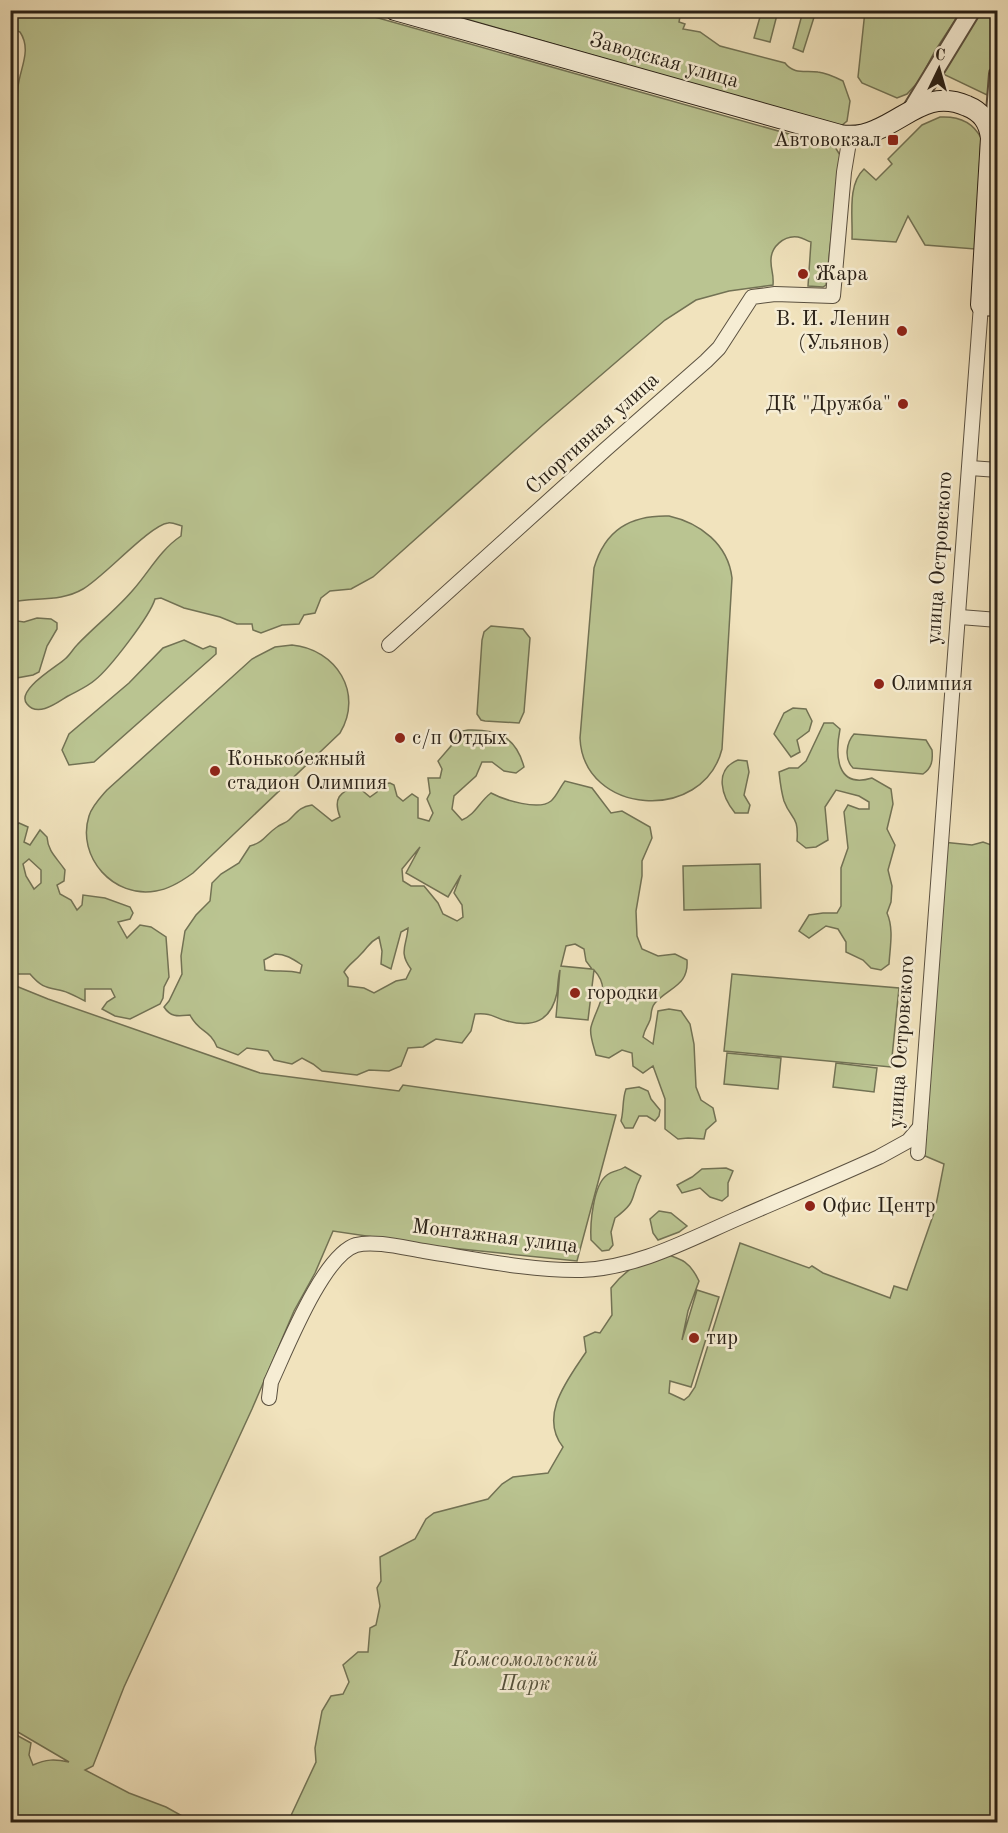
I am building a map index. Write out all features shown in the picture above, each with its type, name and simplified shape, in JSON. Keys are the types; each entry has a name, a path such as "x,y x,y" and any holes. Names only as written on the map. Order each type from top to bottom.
{"main road":[{"name":"Заводская улица","path":"395,10 823,131 850,136"},
{"path":"850,136 876,130 910,110 929,102 943,100 970,107 982,116 988,123 992,148"},
{"name":"улица Островского","path":"989,305 992,148"}],"street":[{"path":"910,110 972,10"},
{"name":"улица Островского","path":"992,148 998,74"},
{"name":"Спортивная улица","path":"389,645 720,348 752,297 783,294 833,296 844,172 850,136"},
{"name":"улица Островского","path":"918,1153 970,468 989,305"},
{"path":"970,468 998,470"},
{"path":"960,617 998,620"},
{"name":"Монтажная улица","path":"269,1398 271,1382 315,1290 334,1261 357,1245 389,1246 560,1269 597,1269 646,1257 683,1244 864,1164 908,1142 920,1127"}],"green space":[{"path":"350,10 835,147 840,155 826,285 823,287 808,286 811,242 798,237 783,240 775,247 771,257 773,285 729,291 696,300 665,320 373,577 351,589 330,591 321,598 315,613 304,615 299,624 282,625 261,633 253,630 252,624 237,624 184,608 161,598 155,599 146,617 129,641 95,680 48,708 37,710 32,708 27,704 25,698 32,685 67,657 126,597 161,554 181,536 182,526 170,523 150,532 92,583 75,593 57,598 11,602 10,138 16,119 18,87 25,46 20,32 11,28 11,11"},
{"path":"762,10 778,11 770,42 754,38"},
{"path":"438,11 681,11 679,22 685,24 683,29 700,32 720,46 785,63 796,71 831,75 843,81 850,101 847,121 841,126"},
{"path":"803,11 816,11 803,52 793,48"},
{"path":"865,11 961,11 919,81 907,94 897,98 862,83 858,77"},
{"path":"978,11 995,11 990,84 987,95 941,73"},
{"path":"940,117 964,121 978,132 981,138 975,249 925,245 908,216 896,242 852,239 853,192 855,183 864,169 876,180 892,164 888,159 922,125"},
{"path":"669,516 691,524 711,537 725,555 732,578 722,749 711,773 692,790 670,799 645,801 621,795 601,783 586,764 580,738 594,568 605,544 621,527 642,518"},
{"path":"37,618 51,619 57,623 57,629 47,646 39,672 11,679 11,620 24,622"},
{"path":"491,626 523,629 530,638 524,712 519,723 485,721 481,720 477,714 482,640 484,632"},
{"path":"184,640 203,649 210,646 216,648 216,654 94,762 69,765 62,750 69,734 129,683 163,648"},
{"name":"Конькобежный стадион Олимпия","path":"292,645 308,648 321,655 333,664 342,676 349,703 347,718 340,733 185,879 161,890 141,892 113,882 93,860 88,846 86,831 89,816 97,802 107,790 252,659 275,647"},
{"path":"793,708 806,709 812,721 809,731 797,740 800,752 791,757 774,734 784,713"},
{"path":"824,723 833,723 840,729 838,759 845,774 851,779 872,778 891,789 893,804 887,829 895,845 888,870 892,886 891,902 887,913 891,945 889,964 881,970 871,968 863,960 846,952 846,942 838,929 826,926 809,938 799,931 809,915 837,913 841,906 841,868 848,848 844,812 848,805 859,809 869,809 869,802 859,796 836,790 825,807 828,840 816,847 806,848 797,841 797,826 784,801 779,772 789,768 798,768 806,761"},
{"path":"479,730 497,733 516,748 524,767 516,773 504,771 492,762 482,762 476,776 454,796 452,809 462,820 471,815 491,793 504,799 530,805 546,804 553,799 565,781 592,788 611,813 622,811 650,827 652,838 642,861 636,911 637,936 642,949 658,956 675,954 687,960 687,969 681,981 653,1005 643,1037 653,1044 658,1011 669,1009 681,1011 690,1024 694,1044 696,1087 701,1100 713,1108 716,1121 706,1130 704,1139 678,1139 665,1129 665,1099 653,1066 643,1073 633,1066 632,1053 622,1050 609,1058 596,1055 591,1030 603,992 600,977 594,970 588,1020 556,1017 560,970 554,1003 540,1020 525,1024 502,1020 490,1015 475,1014 471,1031 462,1043 436,1039 423,1047 408,1048 401,1066 389,1071 369,1070 357,1075 322,1071 302,1058 292,1064 274,1060 268,1051 247,1048 238,1055 217,1047 211,1037 193,1021 190,1015 172,1015 164,1007 182,974 181,956 185,931 210,901 212,883 221,874 239,863 250,846 262,840 299,810 308,806 312,805 332,821 340,817 337,805 339,797 346,791 358,787 370,797 382,784 390,783 394,785 397,796 403,801 412,794 418,798 418,818 429,821 433,813 427,799 430,793 428,778 440,778 442,769 438,761 451,746 458,732","holes":["420,847 406,873 448,897 461,875 454,893 462,905 463,917 457,921 443,914 438,903 424,886 411,886 403,881 402,869","408,928 404,953 411,969 406,979 396,981 374,993 364,988 348,986 348,978 344,972 379,937 382,951 381,964 391,969 401,932","575,944 584,949 586,961 592,969 561,966 566,946","279,954 302,965 300,973 265,970 264,960"]},
{"path":"854,734 926,740 932,750 931,764 923,774 853,768 848,760 847,751"},
{"path":"738,760 747,761 749,772 744,795 750,805 748,813 735,813 726,799 722,784 725,770"},
{"path":"19,823 28,827 24,842 30,845 40,830 47,837 51,851 65,870 64,881 57,885 60,894 71,900 77,910 82,905 83,895 105,898 130,907 133,913 130,919 118,922 127,938 140,925 151,927 166,937 169,977 160,1004 130,1019 115,1016 102,1009 115,997 111,989 85,989 85,1001 45,986 30,974 11,974 11,830","holes":["29,859 41,870 41,883 34,889 26,876 23,864"]},
{"name":"Комсомольский Парк","path":"942,842 972,845 983,842 994,846 997,844 997,1822 288,1822 316,1762 315,1748 322,1711 331,1696 343,1694 349,1682 343,1665 358,1652 368,1652 370,1628 376,1625 380,1606 377,1588 381,1581 380,1557 415,1539 426,1519 434,1513 488,1499 502,1484 513,1477 548,1473 563,1447 556,1435 554,1422 559,1397 586,1352 584,1337 595,1332 600,1333 612,1315 611,1288 627,1271 659,1252 679,1259 692,1269 699,1281 688,1311 682,1340 697,1290 719,1297 691,1387 670,1381 669,1393 684,1400 695,1387 740,1243 809,1268 812,1266 823,1273 890,1298 894,1286 907,1290 935,1210 944,1164 918,1153"},
{"path":"760,864 761,908 684,910 683,866"},
{"path":"732,974 899,988 891,1067 724,1051"},
{"path":"11,984 260,1073 399,1091 403,1085 616,1115 577,1261 441,1247 333,1231 315,1273 294,1311 252,1409 124,1687 93,1766 85,1770 129,1793 166,1807 193,1822 11,1822 11,1732 31,1743 29,1755 33,1765 51,1760 69,1762 11,1728 10,1678 13,1664 10,1655"},
{"path":"727,1053 781,1058 778,1089 724,1084"},
{"path":"836,1063 877,1068 874,1092 833,1087"},
{"path":"639,1087 648,1091 660,1110 659,1116 655,1121 647,1116 639,1116 633,1128 625,1128 621,1121 626,1089"},
{"path":"625,1167 641,1176 631,1203 615,1218 611,1232 613,1245 609,1250 602,1251 591,1240 592,1215 598,1187 607,1175"},
{"path":"726,1168 733,1171 728,1183 728,1196 722,1201 710,1197 700,1188 682,1193 677,1185 702,1169"},
{"path":"659,1211 671,1213 687,1226 679,1232 658,1240 653,1233 650,1219"}],"place":[{"name":"Автовокзал","path":"893,140"},
{"name":"Жара","path":"803,274"},
{"name":"В. И. Ленин (Ульянов)","path":"902,331"},
{"name":"ДК \"Дружба\"","path":"903,404"},
{"name":"Олимпия","path":"879,684"},
{"name":"с/п Отдых","path":"400,738"},
{"name":"Конькобежный стадион Олимпия","path":"215,771"},
{"name":"городки","path":"575,993"},
{"name":"Офис Центр","path":"810,1206"},
{"name":"тир","path":"694,1338"}]}
